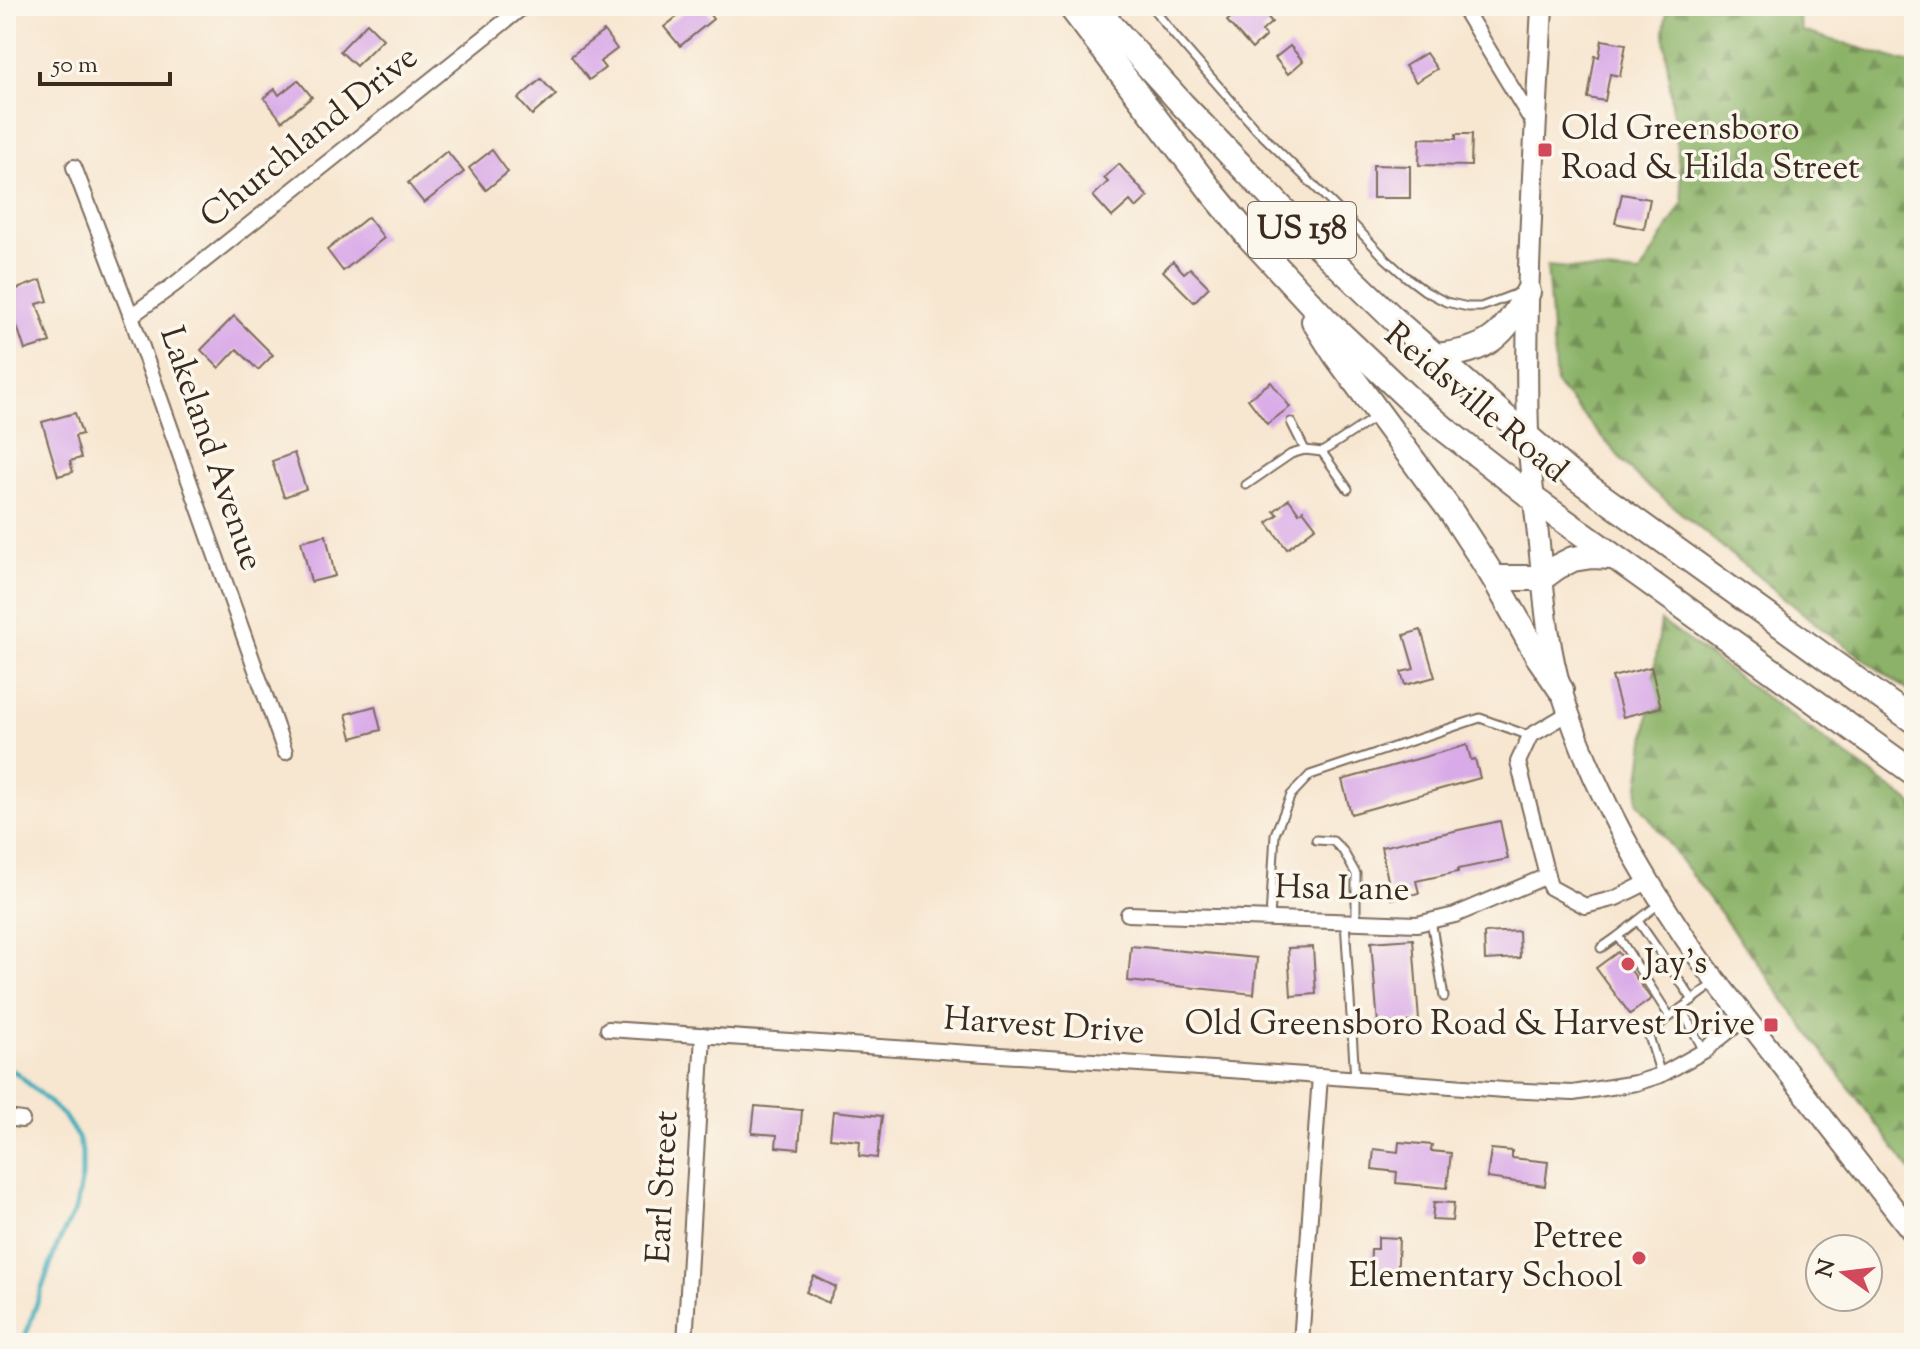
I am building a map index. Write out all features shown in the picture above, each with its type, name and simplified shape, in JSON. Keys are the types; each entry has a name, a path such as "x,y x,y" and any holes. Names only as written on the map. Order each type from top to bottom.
{"highway":[{"name":"Reidsville Road","path":"1070,6 1212,192 1286,279 1407,397 1534,499 1914,773"},
{"name":"Reidsville Road","path":"1094,6 1182,104 1359,287 1568,472 1914,721"},
{"path":"1286,279 1337,357 1452,513 1561,690"},
{"path":"1436,356 1464,352 1494,339 1512,320 1528,290"},
{"path":"1494,578 1542,578 1573,559 1613,557"}],"street":[{"name":"Churchland Drive","path":"131,316 524,6"},
{"path":"1462,6 1536,126"},
{"path":"1542,6 1528,290 1528,437 1549,633 1561,690 1599,788 1661,903 1717,982 1914,1234"},
{"name":"Lakeland Avenue","path":"74,167 131,316 285,752"},
{"path":"1569,713 1530,736 1518,762 1550,887 1585,906 1616,898 1648,882"},
{"name":"Hsa Lane","path":"1128,914 1417,924 1455,915 1547,876"},
{"name":"Harvest Drive","path":"608,1029 1573,1093 1636,1083 1661,1075 1704,1051 1745,1018"},
{"name":"Earl Street","path":"685,1343 703,1035"},
{"path":"1301,1343 1320,1076"},
{"path":"6,1118 22,1120"}],"lane":[{"path":"1151,6 1256,129 1386,259 1425,291 1446,302 1481,307 1528,290"},
{"path":"1246,485 1291,454 1305,450 1322,452 1379,414"},
{"path":"1291,422 1305,450"},
{"path":"1322,452 1348,489"},
{"path":"1270,919 1275,834 1291,795 1310,775 1480,718 1530,736"},
{"path":"1316,840 1333,841 1343,851 1356,874 1351,921 1355,1079"},
{"path":"1601,948 1661,903"},
{"path":"1431,920 1444,997"},
{"path":"1638,921 1693,1000"},
{"path":"1618,936 1670,1017"},
{"path":"1661,1075 1648,1033 1717,982"},
{"path":"1681,1008 1704,1051"}],"green space":[{"path":"1667,6 1796,6 1802,31 1914,64 1914,695 1821,628 1636,476 1556,384 1547,266 1640,274 1683,202 1664,33"},
{"path":"1661,621 1914,805 1914,1175 1637,801"}],"building":[{"path":"691,6 703,6 713,19 680,46 664,27"},
{"path":"1258,6 1272,22 1262,31 1266,36 1252,49 1227,21 1237,12 1243,19"},
{"path":"367,23 383,39 356,66 340,51"},
{"path":"604,31 617,49 600,62 605,68 589,80 571,56"},
{"path":"1602,40 1626,44 1620,76 1610,74 1605,101 1588,98 1595,56 1599,57"},
{"path":"1290,46 1303,61 1288,74 1275,58"},
{"path":"1426,53 1437,69 1416,82 1405,66"},
{"path":"541,79 556,95 532,115 518,99"},
{"path":"298,80 312,97 282,121 264,98 275,89 279,95"},
{"path":"1456,134 1472,134 1471,166 1419,165 1420,138 1456,139"},
{"path":"492,150 508,172 486,190 469,168"},
{"path":"447,151 464,172 424,203 408,183"},
{"path":"1119,164 1148,197 1136,208 1130,201 1112,217 1093,196 1108,182 1104,178"},
{"path":"1373,165 1410,166 1410,198 1373,198"},
{"path":"1622,194 1650,199 1644,229 1615,223"},
{"path":"368,217 384,238 343,271 327,250"},
{"path":"1173,261 1184,273 1190,268 1209,287 1194,302 1163,271"},
{"path":"41,280 48,301 37,304 50,342 25,350 6,293"},
{"path":"234,316 273,355 258,370 237,349 219,368 201,350"},
{"path":"1271,382 1290,407 1267,424 1248,399"},
{"path":"75,413 82,434 75,436 81,458 70,461 73,472 58,476 42,422"},
{"path":"294,453 306,489 284,497 272,461"},
{"path":"1289,499 1299,513 1303,510 1316,527 1287,549 1267,523 1278,515 1274,511"},
{"path":"326,535 335,576 311,582 301,541"},
{"path":"1421,630 1435,677 1405,685 1401,672 1414,669 1404,635"},
{"path":"1651,667 1661,707 1623,717 1612,677"},
{"path":"375,706 381,730 352,738 346,714"},
{"path":"1467,745 1480,778 1351,814 1342,780"},
{"path":"1500,821 1508,859 1416,881 1419,893 1392,899 1381,847"},
{"path":"1519,931 1520,958 1485,960 1484,933"},
{"path":"1413,939 1419,1021 1378,1024 1371,942"},
{"path":"1131,946 1257,958 1254,994 1128,981"},
{"path":"1313,947 1316,994 1291,996 1288,948"},
{"path":"1618,952 1651,999 1630,1014 1596,968"},
{"path":"755,1106 802,1110 799,1149 776,1147 777,1135 752,1133"},
{"path":"833,1111 882,1116 877,1158 859,1156 860,1141 830,1138"},
{"path":"1399,1142 1432,1145 1431,1151 1451,1153 1447,1188 1396,1183 1397,1172 1372,1169 1374,1149 1398,1152"},
{"path":"1491,1149 1512,1151 1512,1158 1548,1162 1545,1186 1487,1178"},
{"path":"1434,1202 1454,1203 1452,1221 1432,1220"},
{"path":"1378,1237 1399,1238 1397,1283 1370,1282 1371,1249 1378,1249"},
{"path":"814,1276 836,1287 828,1303 806,1292"}],"waterway":[{"path":"6,1068 17,1073 64,1116 82,1151 82,1177 76,1208 56,1248 23,1343"}],"place":[{"name":"Old Greensboro Road & Hilda Street","path":"1545,150"},
{"name":"Jay's","path":"1628,964"},
{"name":"Old Greensboro Road & Harvest Drive","path":"1771,1025"},
{"name":"Petree Elementary School","path":"1639,1258"}]}
